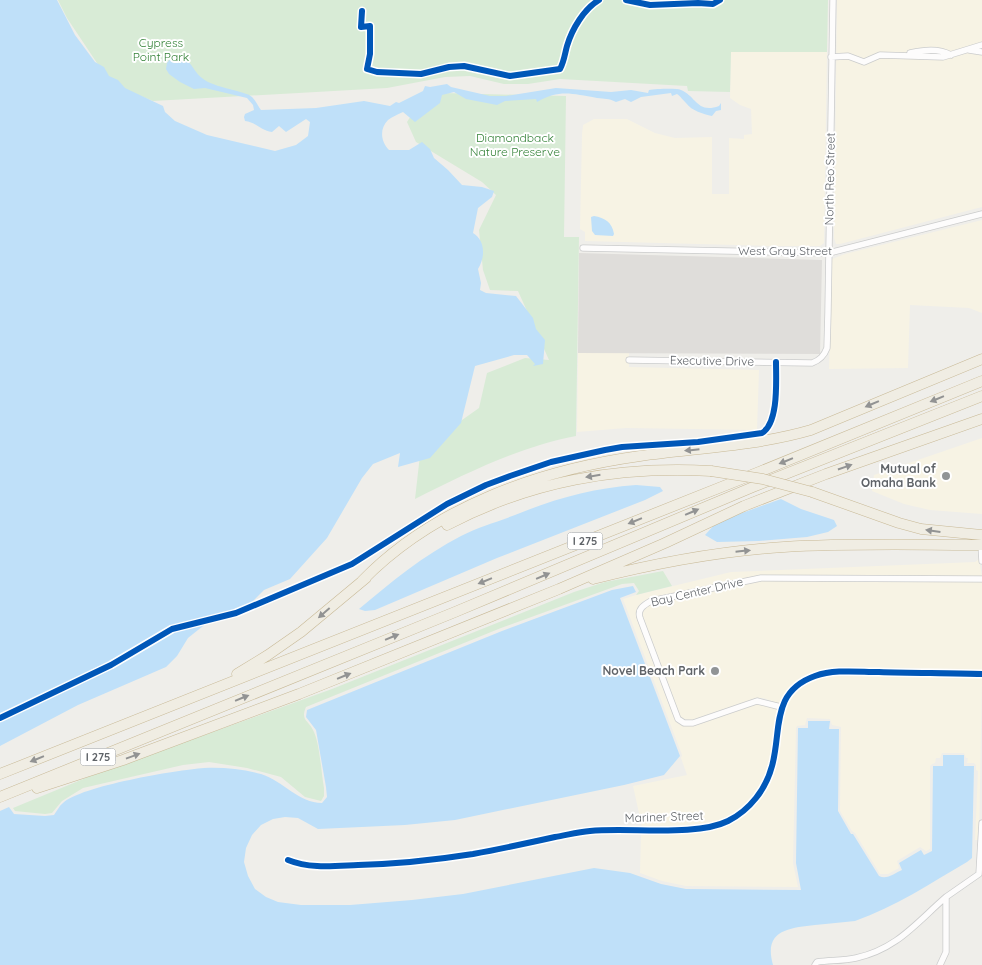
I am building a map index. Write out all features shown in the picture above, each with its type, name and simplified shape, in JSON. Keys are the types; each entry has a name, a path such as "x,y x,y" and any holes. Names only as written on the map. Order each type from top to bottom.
{"highway":[{"path":"186,700 268,655 312,623 386,558 427,529 471,505 521,484 608,461 758,442 811,430 982,359"},
{"name":"I 275","path":"0,774 750,476 982,381"},
{"name":"I 275","path":"0,798 489,598 753,487 982,396"},
{"path":"0,798 123,760 299,694 559,589 744,506 826,474 982,419"},
{"path":"362,581 437,530 488,505 528,491 587,476 628,471 712,471 763,479 812,492 899,523 982,541"},
{"path":"559,589 653,565 743,550 826,545 982,541"}],"street":[{"name":"North Reo Street","path":"823,357 827,348 833,0"},
{"path":"970,50 976,46 982,46"},
{"path":"831,57 848,56 864,62 880,55 900,56 926,50 944,51 951,54 970,50 982,52"},
{"name":"West Gray Street","path":"583,248 829,253 982,214"},
{"name":"Executive Drive","path":"629,360 812,363 823,357"},
{"path":"982,541 982,561"},
{"name":"Bay Center Drive","path":"781,707 757,701 692,723 678,719 640,618 640,609 644,604 651,602 761,578 982,579"},
{"name":"Mariner Street","path":"288,860 302,866 402,863 472,854 588,831 685,829 726,822 748,807 768,780 775,754 781,707 796,687 814,676 826,673 982,674"},
{"path":"814,965 817,962 856,958 890,945 904,936 946,897 979,874 982,823"},
{"path":"940,965 946,952 946,897"}],"shaded area":[{"path":"837,0 982,0 982,207 836,244 834,238"},
{"path":"731,52 827,52 824,243 820,246 769,246 585,241 585,232 580,229 582,134 583,125 594,119 627,119 655,133 675,138 712,137 712,194 729,194 729,138 744,139 744,135 752,134 751,109 740,105 730,98"},
{"path":"982,220 982,313 969,308 910,305 908,368 829,369 832,259 845,254"},
{"path":"579,253 822,260 820,354 578,353"},
{"path":"578,353 629,353 629,367 759,370 757,430 626,428 577,432"},
{"path":"982,438 982,514 930,510 904,504 872,491 874,475"},
{"path":"979,559 982,576 760,575 650,598 642,602 636,613 637,619 677,722 683,726 693,726 757,704 778,709 772,753 765,778 746,805 725,819 714,822 685,826 642,827 633,786 687,775 681,758 682,755 623,599 731,572 975,562"},
{"path":"761,581 982,582 982,671 826,670 813,673 794,685 780,704 763,698 757,698 692,720 680,717 642,615 643,611 651,604"},
{"path":"839,675 982,677 979,840 975,840 978,771 976,770 976,765 974,763 967,763 968,758 966,758 964,753 942,753 940,758 936,758 935,763 930,766 930,849 926,851 920,847 897,861 899,868 888,874 880,874 840,811 841,727 832,725 830,719 807,718 805,725 797,726 796,728 793,863 798,887 686,886 662,881 640,873 641,833 715,828 728,824 749,810 770,781 777,754 784,709 790,698 798,690 815,679"}],"green space":[{"name":"Cypress Point Park","path":"58,0 828,0 827,52 731,52 730,92 688,91 687,86 560,79 528,84 504,84 470,76 445,77 387,88 153,101 111,84 67,18"},
{"name":"Diamondback Nature Preserve","path":"443,93 566,96 564,237 579,237 576,436 514,454 415,499 420,455 431,442 479,408 487,373 525,358 549,360 518,291 490,290 483,270 479,230 496,195 482,182 416,142 407,122 418,105"},
{"path":"663,571 672,586 636,595 639,591 634,583 622,584 501,628 306,707 304,715 314,732 319,751 324,788 324,796 321,801 305,797 281,777 247,768 209,762 183,765 83,788 62,801 52,813 15,811 13,808 88,777 332,689 574,592 605,582"}],"water":[{"path":"0,0 57,0 75,35 95,62 104,67 109,76 118,80 125,88 163,106 165,112 175,121 207,135 275,151 296,145 308,136 310,122 306,119 286,132 279,126 272,132 245,121 245,114 254,110 253,105 247,98 205,88 194,89 180,82 169,74 166,69 167,63 172,57 183,58 207,81 249,95 261,110 316,108 364,101 390,106 423,91 425,86 447,84 451,87 490,96 506,96 556,88 611,92 631,90 648,93 649,90 675,89 686,93 706,108 719,106 721,103 721,110 716,111 712,116 701,113 691,108 677,94 672,96 671,93 641,97 631,102 625,99 616,102 609,99 560,94 537,102 536,99 505,101 497,105 466,99 454,92 442,95 440,103 415,122 403,112 388,120 383,127 382,135 384,143 389,150 409,150 422,142 430,149 434,158 462,185 482,187 494,191 492,197 478,208 473,233 480,240 483,250 482,260 478,269 481,283 480,290 486,293 516,296 533,318 536,329 545,340 543,364 533,366 535,364 527,355 514,355 475,366 461,423 430,458 398,467 400,453 373,464 362,478 327,538 290,579 264,590 251,603 226,616 213,618 188,638 177,656 166,667 78,705 0,746"},
{"path":"591,217 605,219 610,224 613,236 595,235 592,231"},
{"path":"636,485 660,487 663,491 375,610 365,611 359,609 421,560 467,533 559,499 604,489"},
{"path":"781,499 801,509 834,520 837,526 828,532 807,537 759,541 717,542 705,535 717,522"},
{"path":"633,586 636,592 620,598 680,756 664,775 455,820 405,825 318,829 298,818 285,817 273,819 261,825 252,835 246,848 244,862 248,876 255,889 266,897 278,902 301,905 350,905 463,894 594,868 630,873 661,884 686,889 801,890 796,863 798,728 808,728 808,721 830,721 829,729 839,729 838,811 879,876 882,877 891,876 902,870 899,863 921,850 924,855 932,851 933,766 943,766 943,755 964,755 964,766 974,766 972,858 912,894 884,909 855,921 796,928 780,933 772,944 773,965 0,965 0,811 9,807 14,814 54,815 63,803 73,797 108,785 152,775 211,768 225,768 261,774 277,781 298,796 322,803 327,797 326,787 316,730 306,717 307,710 502,631 612,590"}],"cycle path":[{"path":"362,11 361,27 370,26 370,54 367,69 377,72 421,74 449,67 464,66 510,76 560,69 575,26 588,9 599,0"},
{"path":"626,0 650,5 713,4 720,0"},
{"path":"0,718 111,665 172,629 236,613 352,564 447,504 486,485 510,476 551,462 622,447 698,442 762,433 767,428 774,411 776,362"},
{"path":"288,860 305,865 322,866 402,863 473,854 586,831 661,831 714,826 728,821 743,811 756,798 766,783 775,753 780,714 784,702 801,683 823,674 855,671 982,674"}],"place":[{"name":"Mutual of Omaha Bank","path":"946,476"},
{"name":"Novel Beach Park","path":"715,671"}]}
